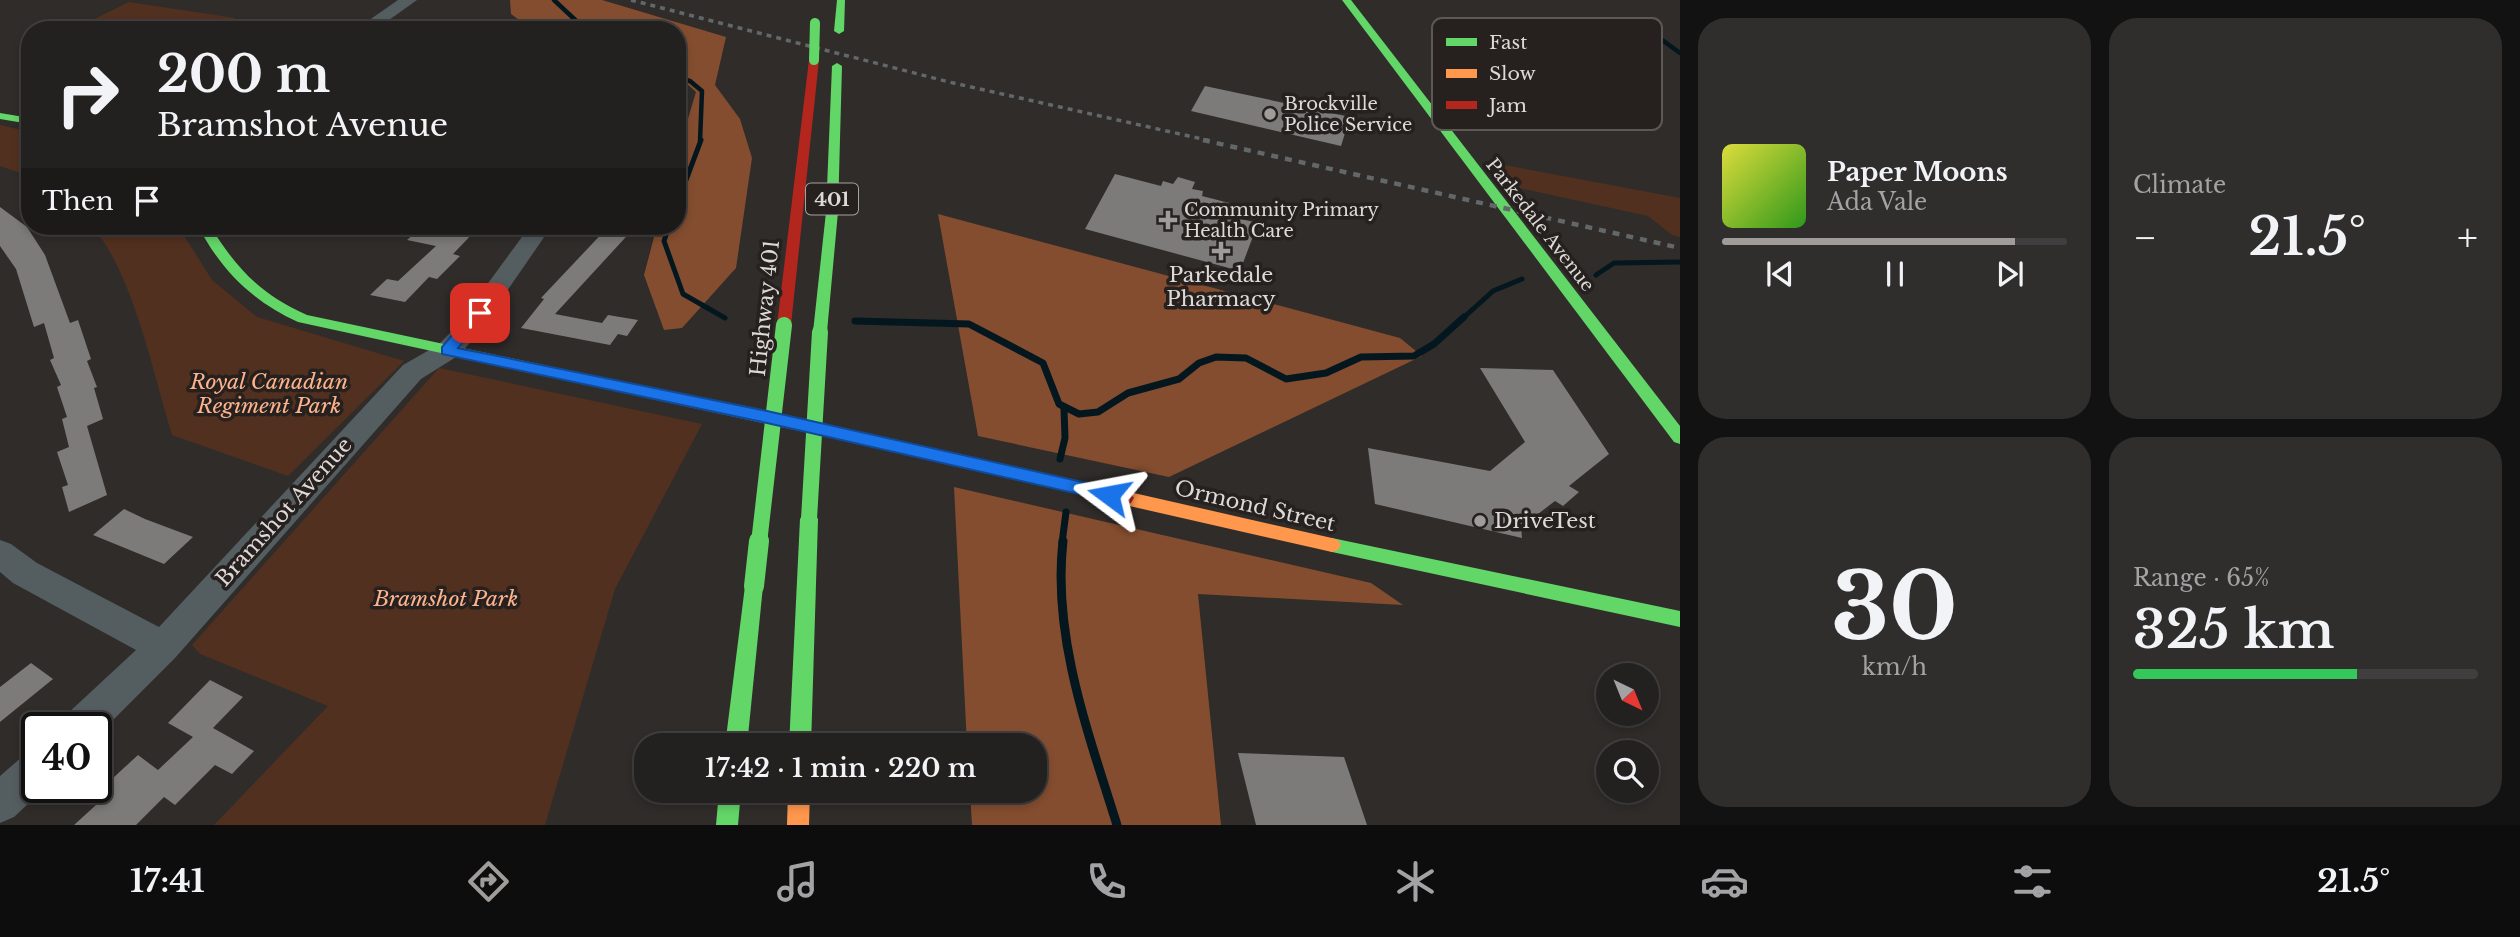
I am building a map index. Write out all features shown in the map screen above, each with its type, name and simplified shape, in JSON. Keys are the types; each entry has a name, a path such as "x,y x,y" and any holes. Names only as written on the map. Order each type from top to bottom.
{"main road":[{"name":"401","path":"800,733 808,519 820,332 832,212 841,0"},
{"name":"Parkedale Avenue","path":"1346,0 1432,113"},
{"name":"Highway 401","path":"737,733 814,60 815,17"},
{"path":"0,116 21,120"},
{"name":"Parkedale Avenue","path":"1445,130 1680,438"},
{"name":"Ormond Street","path":"209,235 235,277 273,307 303,319 767,417 1513,585 1680,619"},
{"path":"726,825 729,803"},
{"path":"798,825 799,803"}],"street":[{"path":"377,21 409,0"},
{"name":"Bramshot Avenue","path":"96,712 163,647 412,372 447,351 465,332 532,235"},
{"path":"0,554 25,573 163,647"},
{"path":"0,803 21,784"}],"green space":[{"path":"129,2 235,18 230,21 90,21"},
{"path":"0,125 21,130 21,173 0,166"},
{"path":"1494,163 1680,198 1680,237 1672,235 1648,216 1515,187"},
{"name":"Royal Canadian Regiment Park","path":"98,235 184,235 212,280 257,317 404,361 288,476 172,435 130,296"},
{"name":"Bramshot Park","path":"439,368 702,424 615,589 545,825 214,825 328,706 200,654 192,645"}],"shaded area":[{"path":"510,0 602,0 672,21 521,21 511,14"},
{"path":"686,25 726,37 715,85 740,119 752,158 736,268 682,328 664,330 644,275 655,235 686,235 686,125 696,92 687,84"},
{"path":"938,214 1400,338 1422,356 1169,477 978,436"},
{"path":"954,487 1371,583 1403,605 1198,594 1221,825 972,825 971,803 1047,803 1047,733 966,733"}],"building":[{"name":"Brockville Police Service","path":"1205,86 1350,117 1341,146 1191,111"},
{"name":"Community Primary Health Care","path":"1115,174 1161,186 1163,181 1173,184 1178,177 1195,182 1192,189 1203,191 1202,196 1237,205 1232,217 1258,223 1240,271 1085,229"},
{"path":"0,207 21,223 21,235 32,235 45,255 70,323 78,320 91,359 87,361 97,387 94,388 103,419 87,426 107,495 69,512 62,487 68,485 57,452 69,447 62,419 67,417 57,387 61,385 50,360 54,358 44,323 34,327 16,269 0,246"},
{"path":"413,235 471,235 453,254 460,256 437,279 429,277 405,302 370,295 387,279 398,281 436,246 407,240"},
{"path":"600,235 628,235 555,314 602,323 608,315 638,320 627,336 618,334 610,345 521,328 544,299 541,298"},
{"path":"1480,368 1553,370 1609,454 1569,486 1579,492 1563,506 1555,501 1521,527 1522,538 1375,504 1368,448 1490,471 1525,442"},
{"path":"124,509 193,537 164,564 93,535"},
{"path":"31,663 53,679 0,722 0,687"},
{"path":"210,680 243,697 213,728 254,751 232,774 215,765 175,805 164,797 136,825 74,825 96,805 93,803 112,803 112,779 138,755 158,770 193,737 168,723"},
{"path":"1238,753 1344,757 1367,825 1256,825"}],"waterway":[{"path":"554,0 576,21"},
{"path":"1662,40 1680,53"},
{"path":"686,80 702,91 700,141"},
{"path":"686,180 701,140"},
{"path":"666,235 664,241 683,294 725,318"},
{"path":"1596,275 1614,263 1680,262"},
{"path":"1462,319 1493,291 1522,279"},
{"path":"855,321 969,324 1043,363 1059,404 1079,414 1098,412 1128,393 1179,379 1199,363 1216,357 1246,358 1286,379 1326,373 1361,357 1414,356 1434,344 1464,317"},
{"path":"1060,459 1065,438 1064,409"},
{"path":"1062,543 1066,512"},
{"path":"1063,541 1061,577 1068,649 1085,721 1117,825"}],"railway":[{"path":"631,0 949,82 1211,141"},
{"path":"1203,140 1680,248"}],"traffic: fast":[{"path":"839,31 841,0"},
{"path":"1346,0 1432,113"},
{"path":"814,60 815,23"},
{"path":"820,332 832,212 837,66"},
{"path":"0,116 21,120"},
{"path":"1445,130 1680,438"},
{"path":"210,235 234,271 256,293 303,319 874,441"},
{"path":"754,586 784,325"},
{"path":"809,519 820,332"},
{"path":"801,733 809,519"},
{"path":"1332,545 1680,619"},
{"path":"737,733 754,586"},
{"path":"727,825 729,803"}],"traffic: slow":[{"path":"1125,498 1332,545"},
{"path":"798,825 799,803"}],"traffic: jam":[{"path":"784,325 814,60"},
{"path":"874,441 1125,498"}],"place":[{"name":"Brockville Police Service","path":"1270,114"},
{"name":"Community Primary Health Care","path":"1168,220"},
{"name":"Parkedale Pharmacy","path":"1221,251"},
{"name":"DriveTest","path":"1480,521"}],"route":[{"path":"480,313 447,351 767,417 1109,495"}]}
